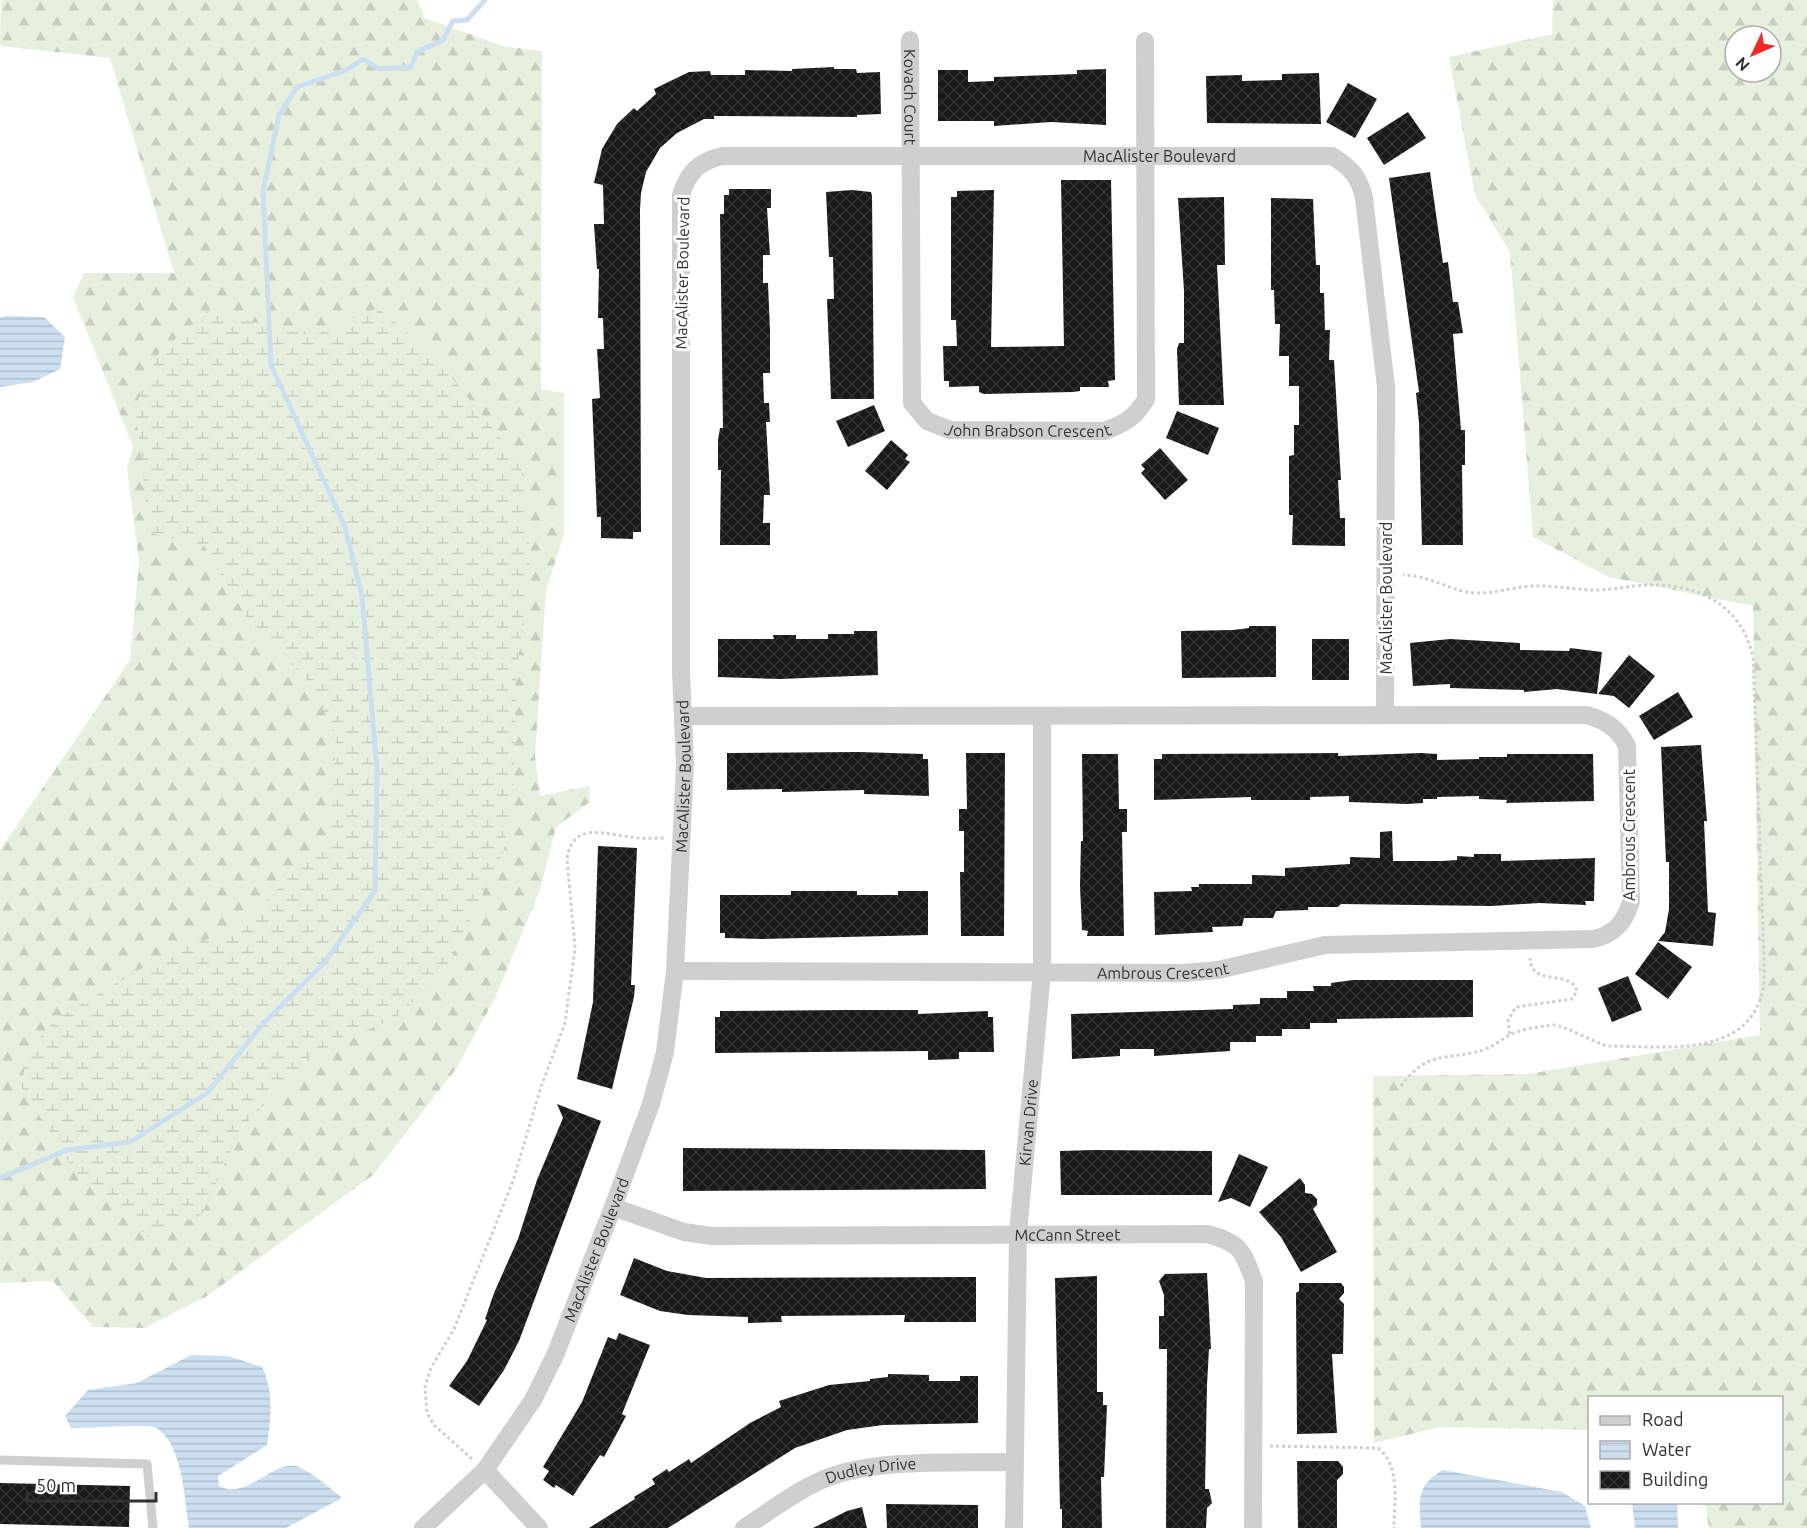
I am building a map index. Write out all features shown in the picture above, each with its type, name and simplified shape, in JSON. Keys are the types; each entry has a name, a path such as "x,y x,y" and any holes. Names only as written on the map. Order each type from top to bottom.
{"street":[{"name":"Kovach Court","path":"910,40 910,155"},
{"name":"John Brabson Crescent","path":"910,155 912,403 919,414 936,426 974,430 1104,431 1125,423 1138,414 1146,399 1145,41"},
{"name":"MacAlister Boulevard","path":"423,1528 485,1470 511,1436 542,1381 613,1207 651,1104 665,1052 675,971 684,716 681,672 681,206 686,179 695,167 708,159 723,156 910,155 1332,156 1349,166 1360,180 1364,198 1386,387 1385,715"},
{"name":"Ambrous Crescent","path":"675,971 1184,973 1218,970 1325,945 1530,941 1605,937 1614,932 1628,914 1631,902 1629,759 1622,736 1602,719 1586,715 684,716"},
{"name":"Kirvan Drive","path":"1014,1528 1013,1462 1018,1233 1042,972 1042,716"},
{"name":"McCann Street","path":"613,1207 684,1232 711,1236 1207,1234 1231,1241 1245,1257 1254,1281 1253,1528"},
{"name":"Dudley Drive","path":"744,1528 807,1488 842,1472 885,1466 1013,1462"},
{"path":"485,1470 539,1528"}],"lane":[{"path":"0,1460 147,1464 153,1528"}],"path":[{"path":"1386,575 1428,578 1466,593 1532,586 1595,590 1652,585 1695,590 1727,609 1750,643 1755,684 1758,852 1764,925 1763,987 1754,1011 1731,1035 1705,1045 1609,1046 1595,1044 1554,1025 1511,1034 1490,1048 1433,1059 1420,1064 1401,1086"},
{"path":"485,1470 434,1425 427,1413 425,1386 431,1368 454,1329 513,1181 541,1086 565,1023 575,948 567,858 569,847 582,834 593,832 631,837 681,838"},
{"path":"1511,1034 1508,1020 1515,1007 1572,999 1577,991 1574,984 1537,974 1533,970 1530,965 1530,941"},
{"path":"1253,1446 1378,1448 1386,1454 1394,1468 1394,1528"}],"green space":[{"path":"1,0 417,0 425,18 503,46 542,51 541,389 564,393 564,534 546,591 535,756 540,796 589,786 590,802 556,827 540,890 495,998 456,1069 373,1175 207,1296 144,1328 93,1327 53,1281 0,1283 0,850 130,660 139,561 127,468 133,447 73,297 84,273 174,273 110,58 0,46"},
{"path":"1553,0 1807,0 1807,1528 1709,1528 1705,1504 1783,1504 1783,1396 1588,1396 1588,1430 1440,1427 1374,1443 1373,1076 1528,1074 1760,1035 1753,606 1609,577 1533,537 1510,252 1475,195 1449,57 1552,34"},
{"path":"378,308 432,353 521,464 530,557 516,681 513,791 504,850 443,975 395,1018 313,1054 240,1130 202,1214 150,1239 74,1170 21,1087 28,1050 59,1017 159,958 243,925 330,835 336,733 305,677 251,625 204,546 150,533 135,407 158,354 207,311 312,336"}],"water":[{"path":"6,316 44,317 65,337 60,369 33,382 0,387 0,318"},
{"path":"191,1355 228,1356 262,1367 266,1376 270,1395 267,1445 218,1476 219,1486 229,1489 240,1488 278,1469 296,1466 313,1475 342,1498 286,1528 189,1528 184,1487 176,1457 171,1444 163,1434 149,1426 71,1428 65,1416 88,1390 137,1383"},
{"path":"1443,1470 1562,1492 1585,1506 1591,1528 1421,1528 1421,1494 1428,1482"},
{"path":"1632,1504 1677,1504 1678,1528 1635,1528"}],"building":[{"path":"834,67 834,69 856,69 857,73 880,72 881,114 857,115 857,117 714,116 714,119 704,119 677,133 660,148 646,172 640,210 641,532 633,532 633,539 601,538 601,517 597,517 592,399 600,398 597,349 604,349 603,318 598,318 599,269 597,269 594,224 604,224 603,185 594,183 602,149 617,124 634,108 637,111 656,94 654,89 689,72 710,71 711,75 745,75 745,70 792,71 792,69"},
{"path":"1106,69 1106,125 1051,122 994,126 994,121 938,121 938,70 968,70 968,82 994,81 994,77 1077,74 1077,70"},
{"path":"1319,73 1321,124 1207,123 1206,76 1242,75 1242,81 1282,80 1282,74"},
{"path":"1348,83 1377,99 1355,138 1326,122"},
{"path":"1408,112 1426,138 1384,165 1367,138"},
{"path":"1430,172 1443,263 1448,262 1453,302 1458,302 1463,333 1453,334 1461,430 1465,430 1465,465 1462,465 1463,545 1422,545 1419,423 1416,393 1419,392 1389,178"},
{"path":"1061,180 1111,180 1115,380 1108,381 1109,387 1080,387 1080,391 1073,392 984,394 979,392 979,386 949,387 949,381 944,381 943,346 957,346 956,320 951,320 951,197 957,197 957,191 994,190 991,347 1064,346"},
{"path":"729,189 771,189 771,208 767,208 770,255 763,255 763,283 768,283 770,331 770,373 763,373 764,403 769,403 770,422 766,422 770,495 764,495 763,523 770,523 770,545 720,545 721,470 718,470 718,440 720,428 723,428 720,214 724,214 724,195 729,195"},
{"path":"852,190 871,192 872,196 874,399 831,399 827,299 834,299 833,257 829,257 826,192"},
{"path":"1224,197 1225,265 1217,265 1224,405 1179,405 1177,349 1179,343 1184,343 1184,291 1178,198"},
{"path":"1271,198 1313,199 1316,265 1320,265 1320,293 1324,293 1325,330 1330,330 1329,360 1334,360 1341,480 1338,480 1340,518 1345,518 1345,546 1292,545 1293,515 1289,515 1289,456 1294,455 1294,425 1299,425 1299,386 1289,386 1289,356 1279,356 1280,324 1275,324 1274,290 1271,290"},
{"path":"874,405 885,431 848,447 836,421"},
{"path":"1177,411 1219,428 1208,455 1166,438"},
{"path":"891,440 908,455 905,459 910,462 887,490 865,471"},
{"path":"1160,448 1188,480 1165,500 1141,473 1145,469 1141,465"},
{"path":"1249,626 1276,626 1276,677 1182,678 1181,631 1233,630 1249,628"},
{"path":"854,631 877,631 878,675 780,679 718,677 718,639 774,639 773,635 796,635 796,639 828,639 828,634 854,634"},
{"path":"1312,639 1349,639 1349,680 1312,680"},
{"path":"1450,639 1520,643 1520,650 1569,651 1570,648 1602,652 1597,694 1557,689 1524,692 1524,690 1450,688 1450,684 1413,686 1410,643"},
{"path":"1629,655 1655,676 1629,708 1614,696 1598,694"},
{"path":"1678,692 1693,717 1654,740 1639,716"},
{"path":"1701,745 1707,821 1704,821 1708,912 1716,913 1713,946 1658,941 1665,932 1669,909 1669,862 1666,862 1661,747"},
{"path":"727,753 923,754 923,759 928,759 929,796 864,794 864,790 782,792 782,789 727,790"},
{"path":"966,753 1005,753 1004,936 961,936 960,872 964,872 964,831 959,831 959,809 967,809"},
{"path":"1338,753 1338,756 1437,754 1437,760 1507,757 1507,754 1593,754 1594,801 1506,803 1507,800 1479,799 1479,796 1437,797 1437,799 1423,799 1423,803 1407,804 1349,802 1349,796 1310,797 1310,800 1251,800 1251,797 1154,800 1154,759 1162,759 1162,754"},
{"path":"1082,754 1118,754 1119,809 1127,809 1127,832 1122,832 1124,936 1087,936 1088,931 1082,930 1080,886 1081,841 1083,841"},
{"path":"1392,831 1393,861 1457,860 1457,856 1474,857 1474,854 1501,854 1501,861 1595,858 1594,901 1585,901 1586,905 1539,903 1492,906 1341,904 1338,907 1308,907 1308,910 1276,911 1273,918 1244,918 1242,926 1212,927 1213,932 1155,935 1154,892 1192,891 1191,887 1199,887 1199,884 1252,884 1252,875 1285,876 1285,868 1350,864 1350,857 1380,858 1380,832"},
{"path":"598,846 637,848 631,985 635,985 634,997 612,1089 577,1079 593,1002"},
{"path":"791,891 857,891 857,895 898,895 898,891 928,891 928,935 761,939 725,938 725,933 720,933 720,895 791,895"},
{"path":"1658,942 1692,967 1668,999 1635,974"},
{"path":"1628,976 1642,1010 1612,1022 1598,988"},
{"path":"1353,980 1473,980 1473,1017 1337,1019 1337,1023 1310,1023 1310,1029 1282,1029 1282,1036 1256,1036 1256,1042 1230,1042 1230,1051 1154,1056 1154,1049 1120,1049 1120,1056 1072,1059 1071,1014 1233,1009 1233,1005 1260,1004 1260,998 1287,998 1287,991 1314,991 1313,986 1331,986 1331,983"},
{"path":"918,1010 918,1014 988,1011 988,1017 993,1017 994,1052 959,1052 959,1059 928,1060 928,1051 715,1053 715,1017 720,1017 720,1011"},
{"path":"557,1104 601,1121 519,1341 504,1370 479,1406 449,1386 467,1361 487,1320 485,1319 494,1293 518,1239 537,1180 563,1118"},
{"path":"683,1148 985,1150 986,1189 683,1191"},
{"path":"1060,1151 1212,1151 1212,1195 1061,1195"},
{"path":"1239,1154 1268,1167 1250,1207 1231,1198 1218,1202"},
{"path":"1300,1178 1305,1185 1305,1193 1312,1194 1317,1199 1317,1205 1313,1209 1337,1252 1301,1272 1281,1237 1259,1212"},
{"path":"634,1258 667,1271 706,1278 976,1277 976,1322 904,1322 905,1315 781,1316 782,1322 748,1323 748,1317 688,1315 660,1311 620,1295"},
{"path":"1207,1273 1211,1349 1209,1349 1207,1385 1205,1489 1209,1489 1212,1503 1207,1508 1206,1528 1166,1528 1167,1349 1159,1349 1159,1316 1164,1316 1164,1295 1159,1281 1165,1274"},
{"path":"1097,1276 1097,1392 1103,1392 1103,1405 1107,1405 1104,1477 1101,1477 1102,1528 1062,1528 1055,1278"},
{"path":"1299,1283 1341,1283 1344,1287 1344,1293 1339,1299 1344,1304 1343,1354 1332,1354 1337,1433 1297,1434 1296,1293 1299,1291"},
{"path":"619,1333 650,1345 622,1414 626,1416 604,1457 600,1455 573,1496 556,1485 554,1488 543,1480 549,1471 543,1467 582,1402 608,1337 616,1340"},
{"path":"888,1374 929,1375 929,1381 960,1381 960,1376 978,1376 978,1423 883,1425 847,1430 795,1448 668,1528 589,1528 655,1484 652,1479 667,1469 669,1472 689,1459 691,1463 750,1423 781,1407 779,1401 829,1385 870,1381 870,1379 888,1377"},
{"path":"1297,1461 1338,1461 1343,1467 1343,1474 1337,1480 1337,1528 1298,1528"},
{"path":"0,1483 130,1486 129,1527 0,1524"},
{"path":"886,1504 978,1505 978,1528 887,1528"},
{"path":"862,1507 867,1528 813,1528 847,1511"}],"waterway":[{"path":"0,1178 67,1150 130,1142 207,1093 261,1026 324,963 375,891 377,770 362,596 345,527 271,365 263,191 279,115 297,87 346,70 363,59 379,69 411,67 417,52 443,40 453,21 467,20 485,0"}]}
